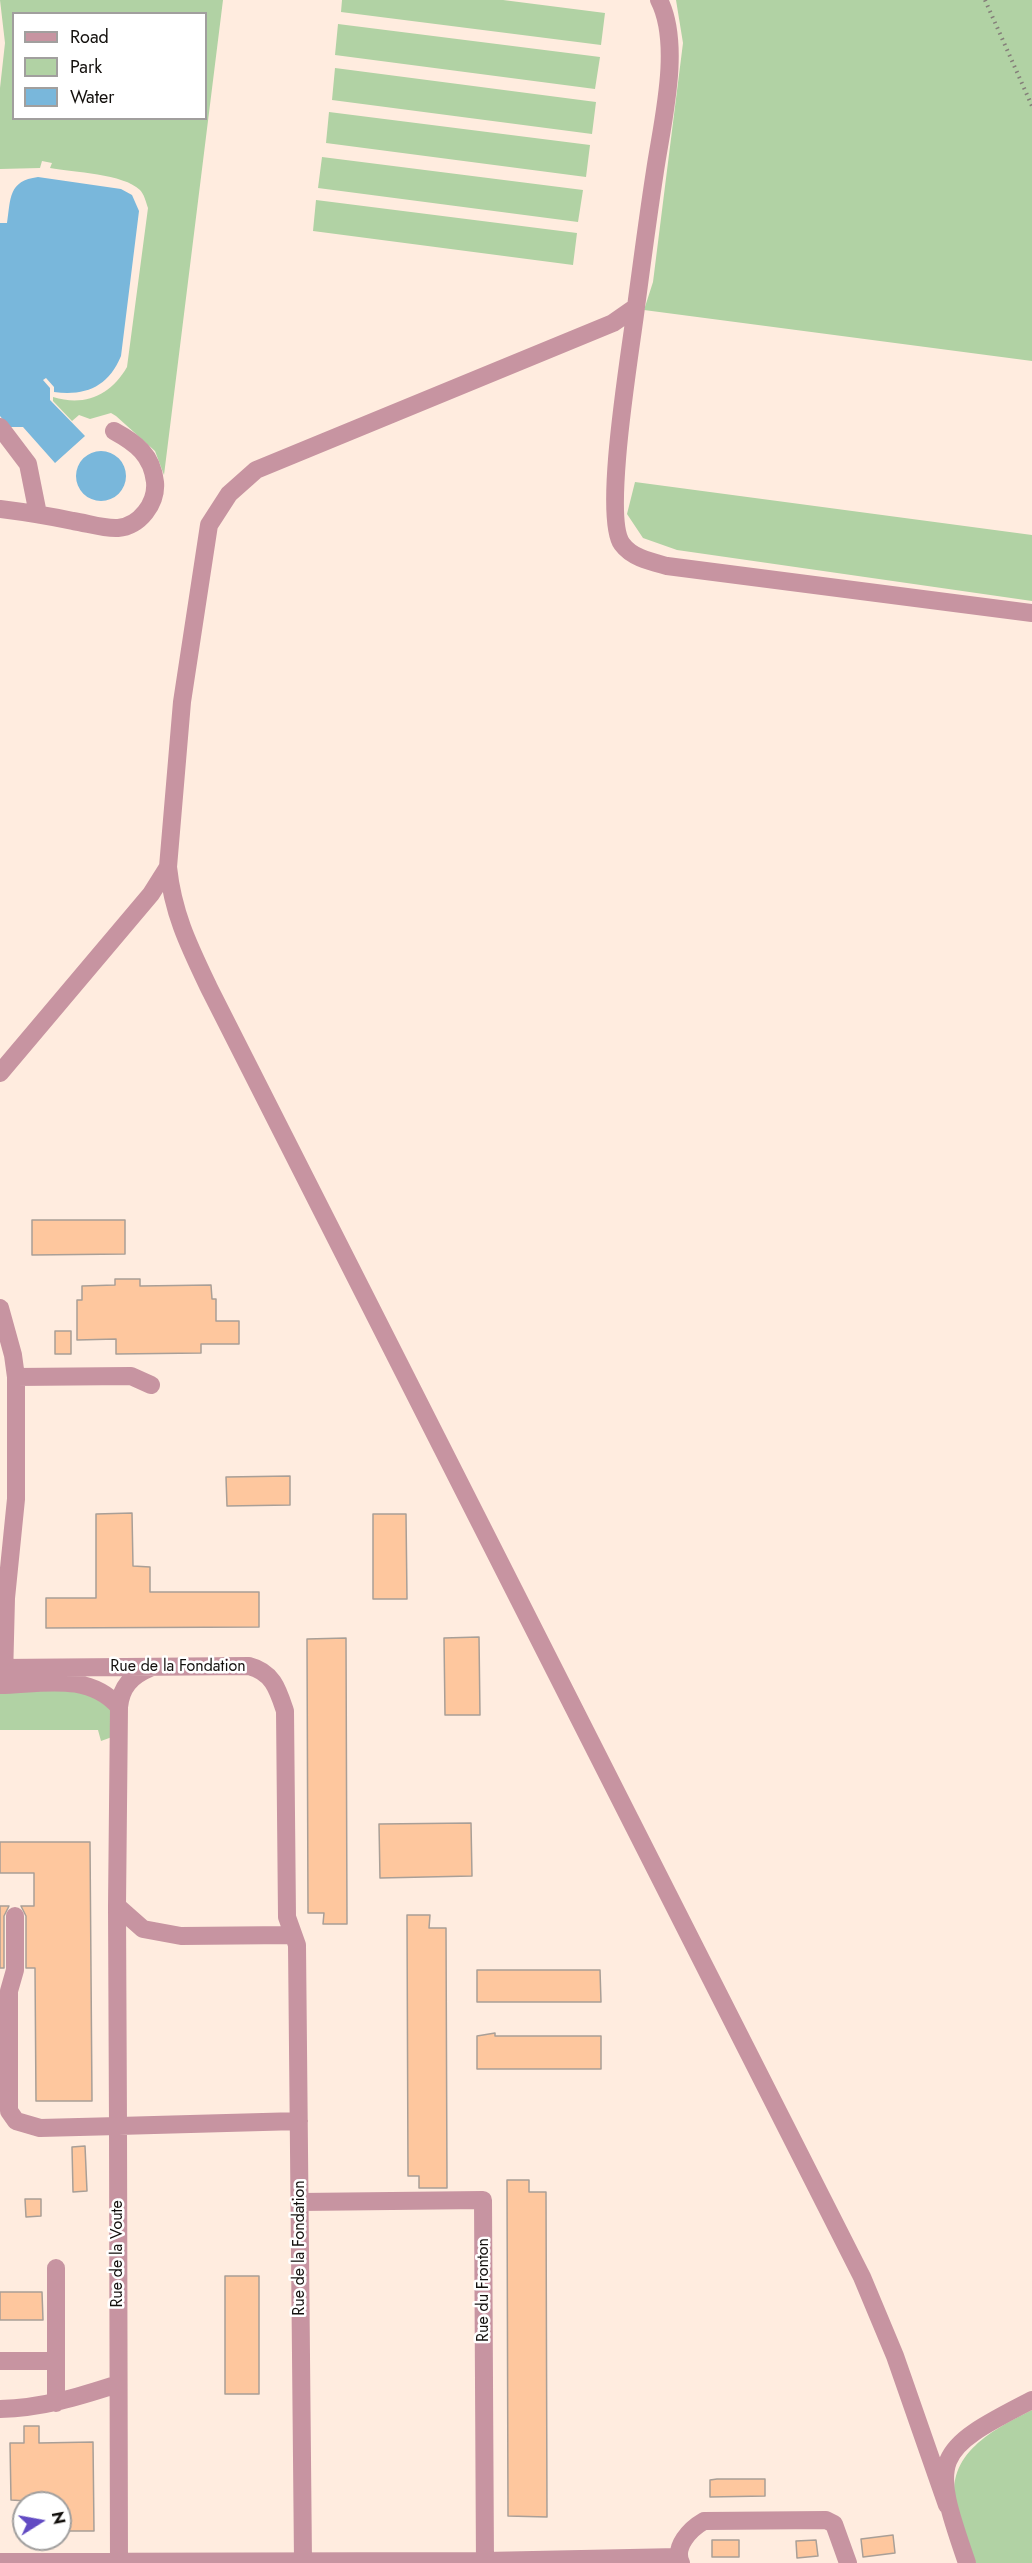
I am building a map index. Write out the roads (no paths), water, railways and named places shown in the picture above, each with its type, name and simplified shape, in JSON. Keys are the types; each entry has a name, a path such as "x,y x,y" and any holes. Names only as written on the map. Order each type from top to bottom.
{"lane":[{"path":"659,0 666,19 669,41 667,81 636,307 613,511 616,533 622,544 630,552 667,566 1032,613"},
{"path":"636,307 613,323 256,470 229,494 209,525 182,702 168,867 171,893 180,927 209,988 862,2277 895,2356 967,2563"},
{"path":"0,428 28,464 38,514"},
{"path":"0,509 118,528 131,525 142,516 153,499 153,472 144,451 114,431"},
{"path":"0,1073 151,894 168,867"},
{"path":"0,1308 13,1355 16,1377 16,1499 6,1598 2,1676"},
{"path":"16,1377 131,1376 151,1385"},
{"name":"Rue de la Fondation","path":"2,1676 151,1667 249,1666 261,1669 277,1684 285,1711 287,1917 297,1945 303,2561"},
{"path":"151,1667 128,1681 118,1707 117,1906 142,1929 181,1936 292,1935"},
{"name":"Rue de la Fondation","path":"2,1676 87,1684 109,1695 118,1707"},
{"name":"Rue de la Voute","path":"117,1906 119,2562"},
{"path":"15,1916 15,1970 9,1991 9,2111 16,2121 40,2128 299,2121"},
{"name":"Rue du Fronton","path":"300,2202 483,2200 485,2562"},
{"path":"56,2268 56,2403"},
{"path":"0,2361 56,2361"},
{"path":"0,2409 31,2409 118,2384"},
{"path":"947,2505 943,2478 948,2458 956,2446 983,2426 1032,2400"},
{"path":"0,2562 679,2560 680,2548 693,2528 704,2522 825,2520 834,2524 848,2563"}],"water":[{"path":"38,177 121,189 132,195 139,211 121,356 116,367 103,382 86,391 54,392 54,387 46,378 43,380 50,388 50,400 85,436 55,463 23,427 9,427 0,416 0,223 7,223 11,199 16,187 21,182"},
{"path":"101,451 119,458 126,476 119,494 101,501 83,494 76,476 83,458"}]}
